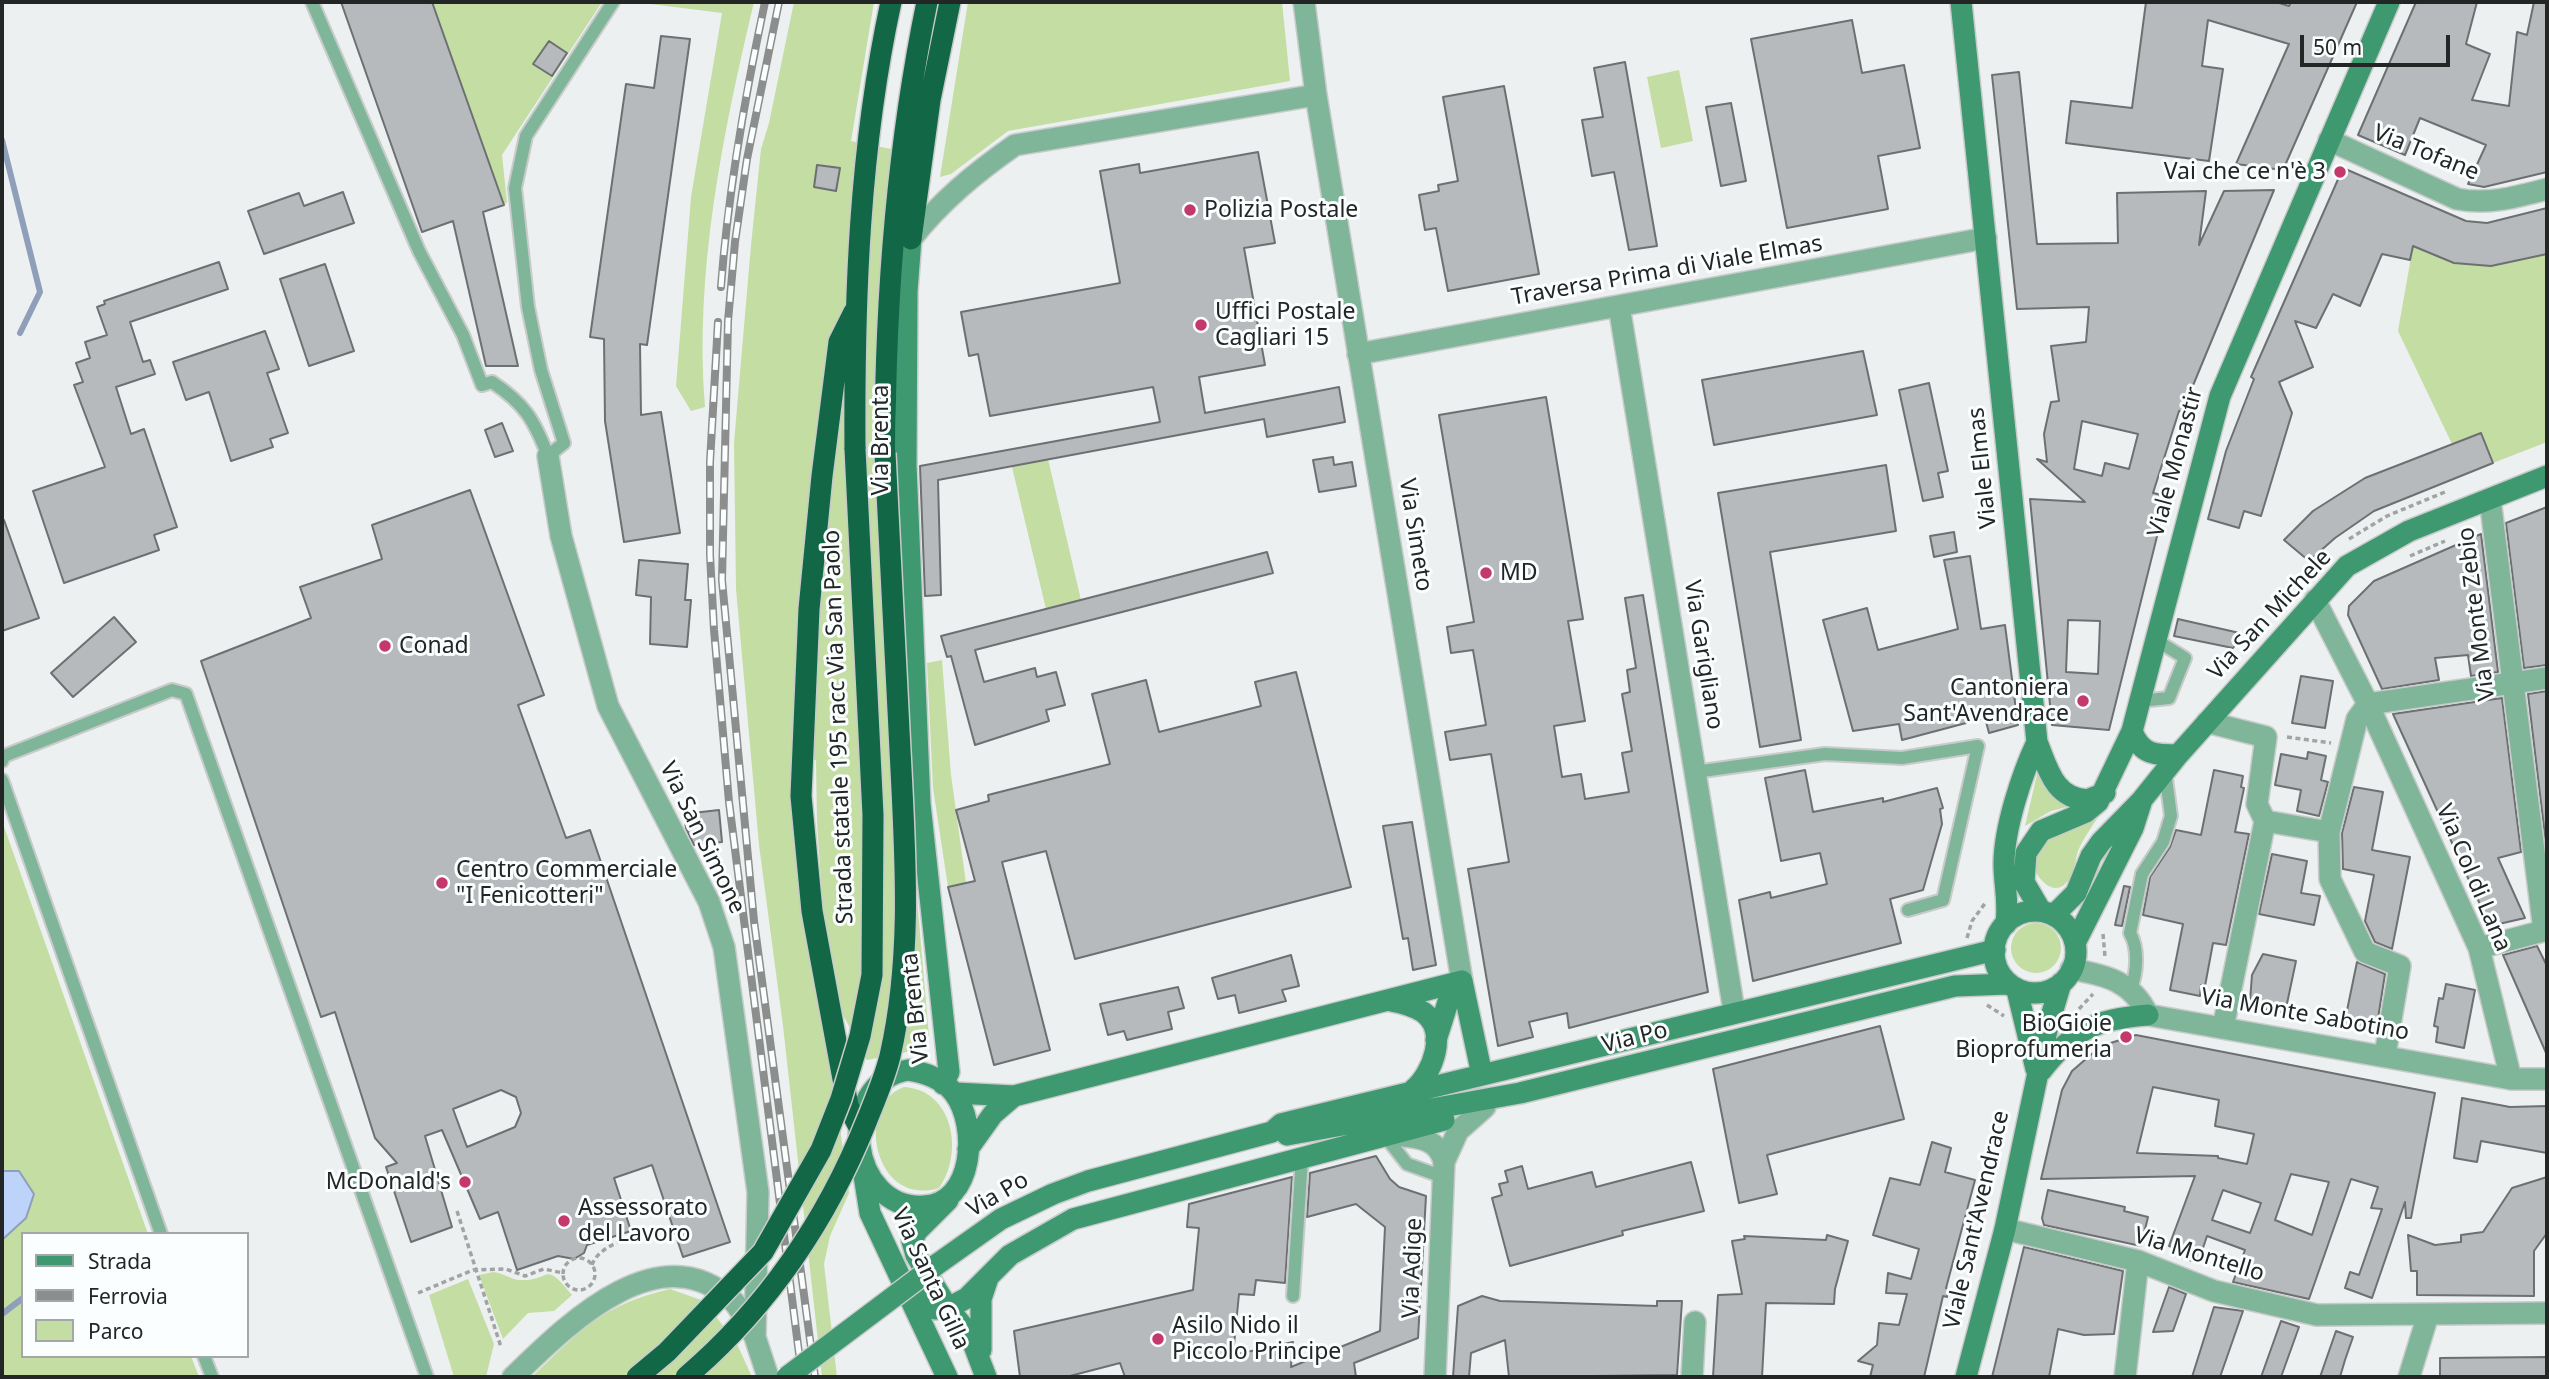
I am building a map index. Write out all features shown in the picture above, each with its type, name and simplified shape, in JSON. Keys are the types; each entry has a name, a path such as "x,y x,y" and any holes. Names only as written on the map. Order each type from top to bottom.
{"highway":[{"name":"Strada statale 195 racc Via San Paolo","path":"637,1377 667,1352 763,1252 821,1150 841,1099 860,1036 872,975 873,815 855,450 854,312 877,69 891,2"},
{"path":"686,1377 752,1313 812,1233 835,1195 889,1058 899,1007 907,899 885,453 885,337 901,145 927,2"},
{"path":"911,239 930,100 950,2"},
{"path":"854,312 839,342 822,476 809,609 801,796 812,911 848,1106 858,1125"}],"main road":[{"name":"Viale Elmas","path":"1961,2 2037,742 2026,765 2006,849 2006,924"},
{"name":"Viale Monastir","path":"2048,913 2029,894 2023,876 2030,844 2042,831 2086,812 2105,793 2132,731 2220,396 2389,2"},
{"name":"Via Brenta","path":"911,239 907,291 906,465 920,804 949,1089"},
{"name":"Via San Michele","path":"2048,913 2076,893 2091,856 2101,842 2141,801 2207,722 2347,566 2380,545 2547,476"},
{"path":"2132,731 2137,745 2145,752 2172,763"},
{"path":"2037,742 2053,783 2061,791 2087,800 2105,793"},
{"name":"Via San Michele","path":"2076,943 2133,828 2141,801"},
{"path":"2048,913 2069,928 2076,943 2066,976 2046,991 2031,993 2013,987 2000,974 1995,950 2006,924 2018,915 2048,913"},
{"name":"Via Po","path":"788,1377 1001,1219 1088,1181 1272,1132 1281,1124 1413,1090 1995,950"},
{"name":"Viale Sant'Avendrace","path":"1966,1377 2005,1229 2037,1075 2066,976"},
{"path":"949,1089 1014,1096 1462,981"},
{"path":"1413,1090 1430,1072 1448,1002 1462,981"},
{"name":"Via Simeto","path":"1462,981 1482,1075"},
{"name":"Via Po","path":"1272,1132 1284,1136 1520,1093 1955,986 2013,987"},
{"name":"Viale Sant'Avendrace","path":"2013,987 2037,1075"},
{"path":"1389,1000 1425,1013 1431,1022 1435,1045"},
{"path":"2037,1075 2064,1044 2088,1027 2109,1018 2148,1015"},
{"path":"925,1072 949,1089 964,1116 968,1149 961,1182 950,1199 926,1207 907,1205 889,1197 873,1181 862,1160 857,1142 858,1125 867,1099 875,1087 893,1073 925,1072"},
{"path":"907,1290 935,1309 948,1308 967,1298 993,1270 1027,1243 1073,1219 1388,1136 1485,1107 1520,1093"},
{"path":"968,1149 993,1114 1014,1096"},
{"name":"Via Santa Gilla","path":"862,1160 870,1213 947,1377"},
{"name":"Via Santa Gilla","path":"950,1199 917,1231 912,1241 916,1255 948,1308 970,1335 983,1370"},
{"path":"983,1370 981,1299 993,1270"}],"street":[{"name":"Via Simeto","path":"1304,2 1316,96 1462,981"},
{"path":"911,239 936,208 975,173 1015,145 1316,96"},
{"name":"Via Tofane","path":"2329,140 2457,199 2479,203 2499,202 2547,189"},
{"name":"Traversa Prima di Viale Elmas","path":"1359,354 1986,239"},
{"name":"Via Garigliano","path":"1619,306 1734,1011"},
{"name":"Via San Simone","path":"548,456 561,536 608,706 709,902 724,947 758,1192 755,1337 768,1377"},
{"name":"Via Monte Zebio","path":"2490,499 2546,930"},
{"name":"Via Col di Lana","path":"2315,600 2368,704 2479,948 2511,1079"},
{"path":"2385,1055 2400,966 2365,952 2329,879 2329,832 2357,719 2368,704 2547,678"},
{"path":"2207,722 2266,737 2257,804 2265,821 2223,1028"},
{"path":"2265,821 2329,832"},
{"path":"2479,948 2546,930"},
{"path":"2066,976 2102,975 2131,989 2148,1015"},
{"name":"Via Monte Sabotino","path":"2148,1015 2511,1079 2547,1079"},
{"name":"Via Adige","path":"1435,1377 1443,1169 1458,1131 1485,1107"},
{"path":"1388,1136 1430,1142 1439,1148 1443,1169"},
{"name":"Via Montello","path":"2005,1229 2138,1261 2214,1291 2317,1315 2547,1313"},
{"path":"2125,1377 2138,1261"},
{"path":"513,1377 562,1330 600,1302 643,1282 670,1276 699,1281 724,1295 736,1304 755,1337"},
{"path":"2409,1377 2427,1315"},
{"path":"1692,1377 1695,1322"}],"lane":[{"path":"312,2 419,251 463,335 482,385 492,382 516,399 535,423 548,456 564,443 541,370 528,307 515,188 526,136 612,2"},
{"path":"2140,701 2169,698 2185,658 2156,640"},
{"path":"2,761 4,755 172,690 186,694 427,1377"},
{"path":"1695,772 1825,754 1902,758 1978,746 1943,900 1908,910"},
{"path":"2131,989 2136,975 2130,933 2142,874 2163,842 2171,816 2172,763"},
{"path":"2,780 160,1232"},
{"path":"1293,1296 1302,1157"},
{"path":"205,1358 212,1377"}],"path":[{"path":"2304,737 2328,742"},
{"path":"457,1211 473,1270 501,1347"},
{"path":"592,1265 584,1258 574,1259 566,1264 563,1273 570,1287 586,1288 594,1280 592,1265 595,1257 612,1245 648,1231"},
{"path":"418,1293 473,1270 506,1269 525,1276 544,1269 563,1273"}],"green space":[{"path":"432,2 602,2 502,155 507,202 504,205"},
{"path":"635,2 754,2 722,152 707,254 703,356 705,407 691,411 676,386 691,197 722,13"},
{"path":"794,2 874,2 851,141 911,153 891,358 912,840 929,1037 922,1049 867,1060 841,1011 825,938 817,823 816,760 794,760 792,827 810,956 828,1042 849,1193 830,1236 824,1264 837,1377 822,1377 783,1026 759,845 736,589 734,443 751,245 761,149 769,123"},
{"path":"968,2 1282,2 1290,81 1008,131 951,174 940,177"},
{"path":"1679,70 1693,141 1661,148 1647,77"},
{"path":"2413,246 2451,260 2479,264 2508,262 2547,253 2547,442 2493,463 2480,433 2452,444 2398,331"},
{"path":"1048,459 1081,600 1046,609 1012,467"},
{"path":"942,660 951,775 966,883 948,887 933,788 927,663"},
{"path":"2038,770 2043,785 2070,806 2051,811 2025,826"},
{"path":"2098,817 2080,847 2070,878 2059,888 2048,886 2033,866 2043,842"},
{"path":"2,821 147,1232 21,1232 21,1358 192,1358 199,1377 2,1377 2,1240 26,1218 19,1171 2,1171"},
{"path":"2036,923 2054,930 2061,948 2054,966 2036,973 2018,966 2011,948 2018,930"},
{"path":"904,1087 921,1091 934,1099 944,1111 950,1126 951,1158 947,1174 939,1188 917,1190 899,1183 886,1170 878,1152 876,1132 879,1113 888,1097"},
{"path":"493,1272 519,1280 551,1275 572,1295 554,1311 528,1313 503,1339 479,1275"},
{"path":"468,1279 494,1344 486,1377 454,1377 429,1295"},
{"path":"670,1289 704,1301 737,1344 752,1377 532,1377 594,1321 627,1303"}],"water":[{"path":"2,1171 19,1171 34,1194 26,1218 2,1240"}],"building":[{"path":"341,2 432,2 504,205 483,212 518,366 486,366 453,221 422,232"},
{"path":"2146,2 2276,2 2289,6 2291,2 2357,2 2283,170 2236,164 2289,44 2208,20 2202,66 2223,69 2209,161 2066,143 2071,101 2132,108"},
{"path":"2416,2 2477,2 2466,44 2490,54 2472,100 2509,106 2517,32 2527,35 2534,2 2547,2 2547,172 2484,187 2468,184 2486,145 2420,118 2405,155 2358,135"},
{"path":"1852,20 1862,73 1904,65 1920,148 1878,156 1888,209 1787,228 1751,39"},
{"path":"661,36 690,39 647,345 640,344 641,415 661,412 680,533 624,542 605,421 604,339 590,337 626,84 654,88"},
{"path":"549,41 567,53 552,76 533,64"},
{"path":"1625,62 1657,246 1629,250 1614,172 1592,176 1582,120 1603,117 1594,68"},
{"path":"2019,72 2037,244 2118,243 2117,193 2206,191 2199,245 2224,191 2274,190 2182,412 2179,411 2153,493 2167,496 2109,730 2052,725 2030,499 2085,502 2037,459 2047,462 2044,434 2051,402 2059,401 2051,346 2086,342 2089,307 2017,309 1992,75","holes":["2082,421 2138,434 2129,469 2105,463 2102,476 2074,469","2068,620 2100,621 2098,674 2066,672"]},
{"path":"1504,86 1539,274 1448,291 1436,228 1425,230 1419,195 1439,191 1438,185 1458,181 1443,97"},
{"path":"1731,103 1746,181 1721,186 1706,107"},
{"path":"1258,152 1275,243 1244,248 1265,365 1199,377 1205,413 1339,387 1345,422 1267,437 1264,419 938,480 941,595 925,596 920,466 1160,422 1153,387 990,416 978,354 969,356 961,312 1120,283 1100,171 1139,164 1140,173"},
{"path":"817,165 840,168 836,191 814,187"},
{"path":"2343,168 2466,221 2487,223 2547,208 2547,254 2491,266 2454,263 2413,246 2410,260 2382,254 2360,306 2333,294 2316,328 2295,321 2313,367 2279,382 2292,413 2261,516 2244,511 2239,528 2208,519 2226,451 2254,379 2251,377"},
{"path":"343,192 354,223 264,254 248,211 299,193 304,206"},
{"path":"219,262 228,289 130,322 143,362 150,360 155,374 116,387 131,434 144,429 177,527 154,535 159,550 64,583 33,491 105,467 74,385 83,382 76,363 90,358 85,342 107,335 97,307 105,304 104,301"},
{"path":"325,264 354,351 309,366 280,279"},
{"path":"265,331 279,369 267,373 288,433 270,439 273,447 231,461 209,392 186,400 173,362"},
{"path":"1863,351 1877,415 1714,445 1702,380"},
{"path":"1929,383 1948,471 1938,473 1943,497 1923,501 1899,390"},
{"path":"1546,397 1583,619 1568,621 1585,721 1554,726 1562,777 1581,774 1585,799 1629,792 1622,753 1632,751 1622,694 1630,692 1627,670 1636,668 1625,598 1643,595 1708,992 1569,1028 1567,1013 1529,1022 1533,1037 1498,1046 1468,869 1509,862 1491,754 1450,760 1445,732 1486,725 1473,650 1451,653 1447,627 1474,622 1439,415"},
{"path":"502,423 513,451 495,457 485,430"},
{"path":"2481,433 2493,463 2374,511 2335,538 2309,561 2284,540 2313,511 2365,478"},
{"path":"1333,457 1334,465 1352,462 1356,486 1319,492 1313,460"},
{"path":"1886,465 1896,531 1770,552 1801,740 1760,747 1718,493"},
{"name":"Centro Commerciale \"I Fenicotteri\"","path":"470,490 544,695 518,705 566,838 590,830 730,1242 683,1257 652,1165 614,1178 631,1231 587,1245 584,1253 574,1259 558,1256 517,1270 498,1212 480,1219 442,1130 425,1136 452,1227 411,1242 386,1167 397,1163 375,1138 335,1012 321,1017 201,661 311,618 300,587 382,559 372,525","holes":["501,1090 516,1097 521,1113 515,1127 467,1147 453,1109"]},
{"path":"2547,507 2547,665 2524,668 2506,523"},
{"path":"2,520 39,618 2,631"},
{"path":"1954,532 1957,552 1934,557 1930,536"},
{"path":"2481,534 2498,672 2471,676 2468,655 2435,658 2439,680 2382,689 2348,615 2349,606 2374,581"},
{"path":"1267,552 1273,573 975,650 984,682 1035,668 1037,677 1056,672 1065,705 1046,710 1049,721 975,745 951,656 947,657 941,636"},
{"path":"1970,556 1981,629 2005,625 2018,725 1989,733 1985,718 1902,740 1899,724 1853,731 1823,620 1867,608 1878,650 1958,629 1944,560"},
{"path":"639,560 688,564 685,600 691,600 687,647 650,644 651,597 636,595"},
{"path":"114,617 136,642 73,697 51,673"},
{"path":"2178,619 2244,634 2233,648 2174,636"},
{"path":"1296,672 1351,887 1075,959 1046,851 1002,862 1050,1050 994,1065 948,887 975,881 956,810 989,801 988,795 1110,764 1092,694 1146,680 1159,732 1261,706 1255,682"},
{"path":"2301,676 2333,681 2325,728 2292,723"},
{"path":"2547,691 2547,844 2546,844 2528,694"},
{"path":"2502,698 2521,852 2498,858 2525,918 2490,926 2393,714"},
{"path":"2308,752 2326,756 2321,780 2328,782 2319,816 2297,811 2301,790 2275,785 2281,754 2307,759"},
{"path":"1805,770 1813,812 1883,798 1883,802 1937,788 1943,808 1940,809 1942,824 1923,890 1890,899 1901,943 1753,981 1739,900 1770,892 1771,898 1827,884 1820,853 1781,861 1765,778"},
{"path":"2214,770 2243,776 2241,787 2244,788 2235,832 2249,834 2226,945 2213,943 2205,986 2201,985 2200,996 2170,990 2183,924 2143,915 2150,877 2170,847 2176,830 2201,835"},
{"path":"2354,787 2383,792 2372,850 2410,857 2392,949 2375,942 2365,921 2374,875 2343,869 2342,833"},
{"path":"719,810 722,842 694,845 686,828 684,814"},
{"path":"1412,822 1436,965 1413,970 1408,938 1403,939 1383,826"},
{"path":"2272,854 2307,861 2301,893 2320,896 2314,925 2259,914"},
{"path":"2124,886 2130,887 2122,926 2115,925"},
{"path":"2537,946 2547,966 2547,1055 2503,955"},
{"path":"2263,954 2296,961 2285,1013 2253,1007 2254,1001 2250,1001 2252,975"},
{"path":"1291,955 1299,986 1282,990 1286,1001 1239,1013 1235,995 1218,999 1212,978"},
{"path":"2357,962 2385,974 2376,1031 2344,1025"},
{"path":"2446,984 2475,990 2464,1048 2436,1042 2438,1027 2434,1026 2439,998 2443,999"},
{"path":"1178,987 1184,1008 1168,1012 1172,1029 1127,1040 1124,1031 1108,1035 1100,1004"},
{"path":"1880,1026 1904,1119 1767,1155 1777,1194 1739,1203 1713,1069"},
{"path":"2136,1035 2435,1093 2411,1218 2406,1218 2405,1202 2372,1298 2345,1288 2350,1272 2359,1275 2382,1209 2371,1208 2378,1187 2351,1179 2309,1299 2233,1282 2245,1250 2207,1236 2198,1263 2172,1254 2174,1248 2169,1246 2195,1176 2041,1179 2062,1090 2072,1071 2101,1046","holes":["2153,1087 2219,1100 2215,1126 2254,1134 2247,1164 2218,1156 2137,1153","2291,1174 2329,1182 2312,1235 2275,1220","2223,1190 2261,1203 2250,1233 2212,1220"]},
{"path":"2462,1098 2510,1107 2547,1106 2547,1153 2481,1141 2477,1162 2454,1158"},
{"path":"1932,1142 1951,1148 1945,1172 1975,1180 1946,1288 1947,1297 1943,1296 1924,1377 1870,1377 1873,1365 1858,1361 1877,1345 1879,1323 1899,1325 1907,1294 1886,1293 1888,1273 1911,1279 1919,1249 1873,1235 1890,1178 1920,1185"},
{"path":"1376,1156 1390,1179 1399,1187 1426,1196 1418,1338 1354,1363 1356,1377 1125,1377 1120,1363 1066,1377 1020,1377 1014,1331 1193,1290 1199,1228 1187,1227 1189,1204 1292,1177 1285,1283 1256,1280 1254,1295 1239,1294 1233,1355 1293,1342 1291,1367 1380,1331 1385,1227 1356,1204 1307,1217 1310,1173"},
{"path":"1691,1162 1704,1211 1622,1231 1623,1235 1510,1266 1492,1198 1502,1195 1499,1184 1508,1182 1505,1171 1522,1166 1528,1189 1592,1172 1596,1187"},
{"path":"2547,1177 2547,1233 2534,1251 2534,1296 2417,1295 2417,1271 2411,1271 2408,1235 2435,1245 2461,1242 2461,1235 2483,1232 2512,1188"},
{"path":"2048,1190 2125,1207 2124,1211 2148,1217 2141,1246 2044,1225 2042,1218"},
{"path":"1827,1235 1848,1241 1835,1289 1834,1304 1766,1303 1762,1377 1713,1377 1718,1295 1742,1294 1732,1241 1745,1239 1744,1236 1826,1240"},
{"path":"2024,1247 2123,1271 2114,1334 2084,1335 2058,1329 2049,1377 1992,1377"},
{"path":"2169,1287 2186,1294 2173,1331 2153,1332"},
{"path":"1482,1296 1500,1301 1657,1306 1657,1301 1682,1301 1677,1375 1509,1377 1505,1340 1471,1353 1469,1377 1453,1377 1458,1306"},
{"path":"2214,1307 2243,1311 2220,1377 2192,1377"},
{"path":"2281,1321 2299,1327 2281,1377 2261,1377"},
{"path":"2336,1331 2353,1337 2340,1377 2320,1377"},
{"path":"2547,1357 2547,1377 2440,1377 2440,1358"}],"waterway":[{"path":"2,140 40,292 20,333"},
{"path":"2,1314 21,1300"}],"railway":[{"path":"721,287 738,144 765,2"},
{"path":"779,2 747,159 735,242 728,321 722,580 754,921 815,1377"},
{"path":"718,322 710,462 710,555 714,630 729,802 802,1377"}],"place":[{"name":"Vai che ce n'è 3","path":"2340,172"},
{"name":"Polizia Postale","path":"1190,210"},
{"name":"Uffici Postale Cagliari 15","path":"1201,325"},
{"name":"MD","path":"1486,573"},
{"name":"Conad","path":"385,646"},
{"name":"Cantoniera Sant'Avendrace","path":"2083,701"},
{"name":"Centro Commerciale \"I Fenicotteri\"","path":"442,883"},
{"name":"BioGioie Bioprofumeria","path":"2126,1037"},
{"name":"McDonald's","path":"465,1182"},
{"name":"Assessorato del Lavoro","path":"564,1221"},
{"name":"Asilo Nido il Piccolo Principe","path":"1158,1339"}]}
